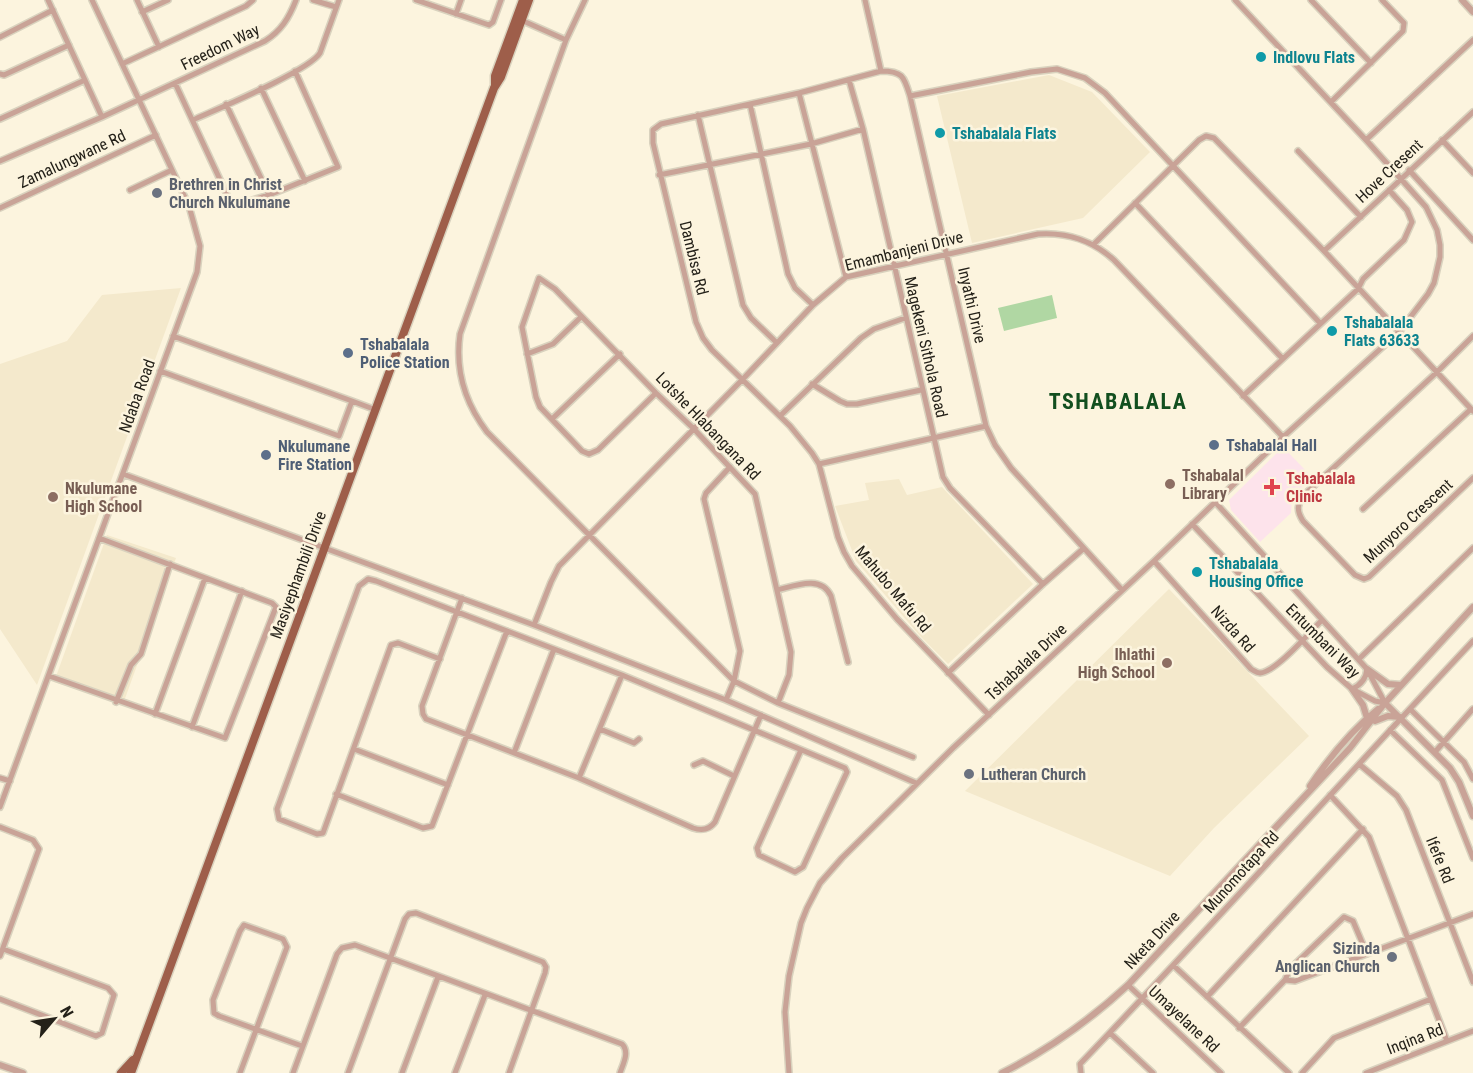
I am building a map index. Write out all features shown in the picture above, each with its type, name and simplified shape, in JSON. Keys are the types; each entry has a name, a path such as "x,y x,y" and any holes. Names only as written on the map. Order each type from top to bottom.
{"main road":[{"name":"Masiyephambili Drive","path":"519,19 523,0"},
{"name":"Masiyephambili Drive","path":"131,1073 494,88 495,75 529,0"},
{"path":"121,1073 138,1056"},
{"path":"138,1056 139,1073"}],"street":[{"path":"48,0 102,117"},
{"name":"Ndaba Road","path":"0,807 197,272 200,246 194,221 172,170 92,0"},
{"path":"137,0 159,47"},
{"path":"142,12 168,0"},
{"path":"122,64 246,6 253,0"},
{"name":"Freedom Way","path":"0,161 102,117 271,37 287,21 296,0"},
{"path":"313,0 336,7"},
{"path":"193,120 295,71 318,56 339,0"},
{"path":"456,14 461,0"},
{"path":"419,1 491,24 501,0"},
{"path":"585,0 566,40 460,334 458,360 464,388 478,420 487,432 734,681 778,703 914,757"},
{"path":"777,344 751,318 743,305 699,115 799,93 881,71 865,0"},
{"name":"Tshabalala Drive","path":"789,1073 786,999 792,955 807,908 814,893 830,872 916,783 1216,503 1283,437 1399,332 1428,294 1434,282 1440,257 1437,230 1432,216 1401,178 1235,0"},
{"path":"1311,0 1371,63"},
{"path":"1331,102 1403,32 1404,23 1382,0"},
{"path":"1462,0 1473,12"},
{"path":"0,37 53,10"},
{"path":"519,19 566,40"},
{"path":"1366,140 1473,40"},
{"path":"0,74 4,75 69,45"},
{"path":"910,96 1057,69 1096,84 1320,323"},
{"path":"175,83 231,202 236,205 336,169 338,164 295,71"},
{"name":"Inyathi Drive","path":"881,71 896,72 903,77 910,96 986,426 995,445 1011,468 1122,590"},
{"path":"0,119 85,80"},
{"name":"Magekeni Sithola Road","path":"849,80 863,129 942,477 1043,584"},
{"path":"261,88 305,181"},
{"path":"799,93 846,277"},
{"path":"226,104 269,195"},
{"path":"750,104 788,274 795,288 813,305"},
{"name":"Hove Cresent","path":"1324,251 1473,112"},
{"name":"Dambisa Rd","path":"699,115 655,127 653,143 659,175 700,332 712,350 742,380"},
{"path":"659,175 811,144 863,129"},
{"name":"Zamalungwane Rd","path":"0,208 156,135"},
{"path":"1094,244 1199,140 1206,136 1214,138 1324,251 1472,410 1363,509"},
{"path":"1442,140 1473,173"},
{"path":"1298,151 1360,217"},
{"path":"130,190 172,170"},
{"path":"1409,170 1473,240"},
{"path":"1243,396 1358,289 1363,279 1404,240 1412,222 1407,210 1389,190"},
{"path":"1135,203 1282,358"},
{"name":"Emambanjeni Drive","path":"534,625 559,566 590,537 813,305 846,277 1038,234 1070,235 1094,244 1114,260 1283,437"},
{"name":"Lotshe Hlabangana Rd","path":"527,354 522,327 539,278 555,289 755,494 791,652 789,675 778,703"},
{"path":"581,317 554,344 527,354 538,403 582,451 594,453 656,393"},
{"path":"780,416 861,338 874,329 905,318"},
{"path":"173,336 376,410"},
{"path":"1436,373 1473,336"},
{"path":"552,419 620,354"},
{"path":"160,370 339,436 352,401"},
{"name":"Munyoro Crescent","path":"1436,373 1305,494 1299,501 1298,513 1355,575 1364,579 1369,577 1473,478"},
{"name":"Mahubo Mafu Rd","path":"742,380 806,444 819,465 831,514 847,559 875,594 989,715"},
{"path":"812,384 847,404 921,390"},
{"path":"819,465 986,426"},
{"path":"726,700 734,681 740,656 740,645 704,499 706,493 730,467"},
{"path":"123,474 534,625 726,700 916,783"},
{"name":"Entumbani Way","path":"1216,503 1359,659 1367,669 1385,703"},
{"name":"Entumbani Way","path":"1192,525 1301,641 1352,689 1375,701 1385,703"},
{"path":"49,676 223,739 275,610 276,607 272,603 99,538"},
{"path":"1359,659 1473,548"},
{"path":"948,673 1083,549"},
{"name":"Nizda Rd","path":"1154,561 1256,672 1261,673 1273,667 1301,641"},
{"path":"116,702 132,665 141,654 170,564"},
{"path":"155,714 206,578"},
{"path":"440,659 398,644 391,645 321,835 278,817 278,809 361,583 368,579 622,675 845,768 847,772 803,867 795,872 759,855 757,848 801,750"},
{"path":"777,590 808,583 815,583 826,588 831,596 848,662"},
{"path":"192,727 242,591"},
{"path":"462,598 422,706 423,714 432,723 467,734 579,778 693,828 701,830 710,828 715,822 753,729 761,715"},
{"name":"Nketa Drive","path":"1002,1073 1071,1032 1128,986 1301,800 1401,685 1473,607"},
{"path":"1301,641 1322,620"},
{"path":"336,794 426,828 433,823 507,631"},
{"name":"Munomotapa Rd","path":"1080,1072 1080,1064 1174,966 1473,641"},
{"path":"514,753 554,649"},
{"path":"1401,685 1388,684 1367,669 1364,679 1352,689 1363,705 1369,721 1401,717"},
{"path":"579,778 622,675"},
{"path":"1385,703 1435,752 1459,782 1473,816"},
{"path":"1410,709 1467,766 1473,778"},
{"path":"1435,752 1473,709"},
{"path":"600,729 634,742 639,739"},
{"path":"1389,730 1442,780 1473,858"},
{"path":"354,749 448,785"},
{"path":"694,765 702,761 734,776"},
{"name":"Ifefe Rd","path":"1359,764 1402,802 1473,982"},
{"path":"0,777 10,781"},
{"path":"1330,795 1370,837 1447,1041"},
{"path":"0,827 33,840 39,849 0,956"},
{"path":"1206,997 1363,829"},
{"path":"348,1073 407,916 416,913 543,962 546,970 509,1073"},
{"path":"1285,980 1295,981 1473,914"},
{"path":"1239,1028 1285,980 1290,969 1344,916 1353,921 1367,954"},
{"path":"240,1073 256,1030 287,944 283,939 246,925 242,926 212,1005 217,1015 256,1030 302,1046"},
{"path":"293,1073 337,954 342,948 355,945 484,995 622,1044 626,1055 620,1073"},
{"path":"0,999 96,1036 102,1033 114,995 108,988 3,949"},
{"path":"1174,966 1289,1073"},
{"path":"402,1073 438,977"},
{"name":"Umayelane Rd","path":"1128,986 1221,1073"},
{"path":"455,1073 484,995"},
{"path":"1302,1073 1334,1038 1431,999"},
{"name":"Inqina Rd","path":"1366,1073 1473,1031"},
{"path":"1110,1033 1154,1073"},
{"path":"0,1065 23,1073"}],"shaded area":[{"path":"1049,75 1092,92 1150,152 1083,218 972,243 937,96"},
{"name":"Nkulumane High School","path":"181,288 37,685 0,629 0,364 67,341 102,295"},
{"name":"Tshabalala Clinic","path":"1283,447 1312,477 1292,497 1291,513 1260,542 1231,510 1229,500"},
{"path":"899,479 907,495 942,487 1033,584 948,664 920,636 856,561 835,506 869,500 865,483"},
{"path":"107,535 176,558 123,704 54,682"},
{"name":"Ihlathi High School","path":"1169,589 1309,736 1214,828 1170,876 965,791"}],"green space":[{"path":"1052,295 1057,318 1004,331 998,308"}],"place":[{"name":"Indlovu Flats","path":"1261,57"},
{"name":"Tshabalala Flats","path":"940,133"},
{"name":"Brethren in Christ Church Nkulumane","path":"157,193"},
{"name":"Tshabalala Flats 63633","path":"1332,331"},
{"name":"Tshabalala Police Station","path":"348,353"},
{"name":"Tshabalal Hall","path":"1214,445"},
{"name":"Nkulumane Fire Station","path":"266,455"},
{"name":"Tshabalal Library","path":"1170,484"},
{"name":"Tshabalala Clinic","path":"1272,487"},
{"name":"Nkulumane High School","path":"53,497"},
{"name":"Tshabalala Housing Office","path":"1197,572"},
{"name":"Ihlathi High School","path":"1167,663"},
{"name":"Lutheran Church","path":"969,774"},
{"name":"Sizinda Anglican Church","path":"1392,957"}],"district":[{"name":"TSHABALALA","path":"1118,401"}]}
